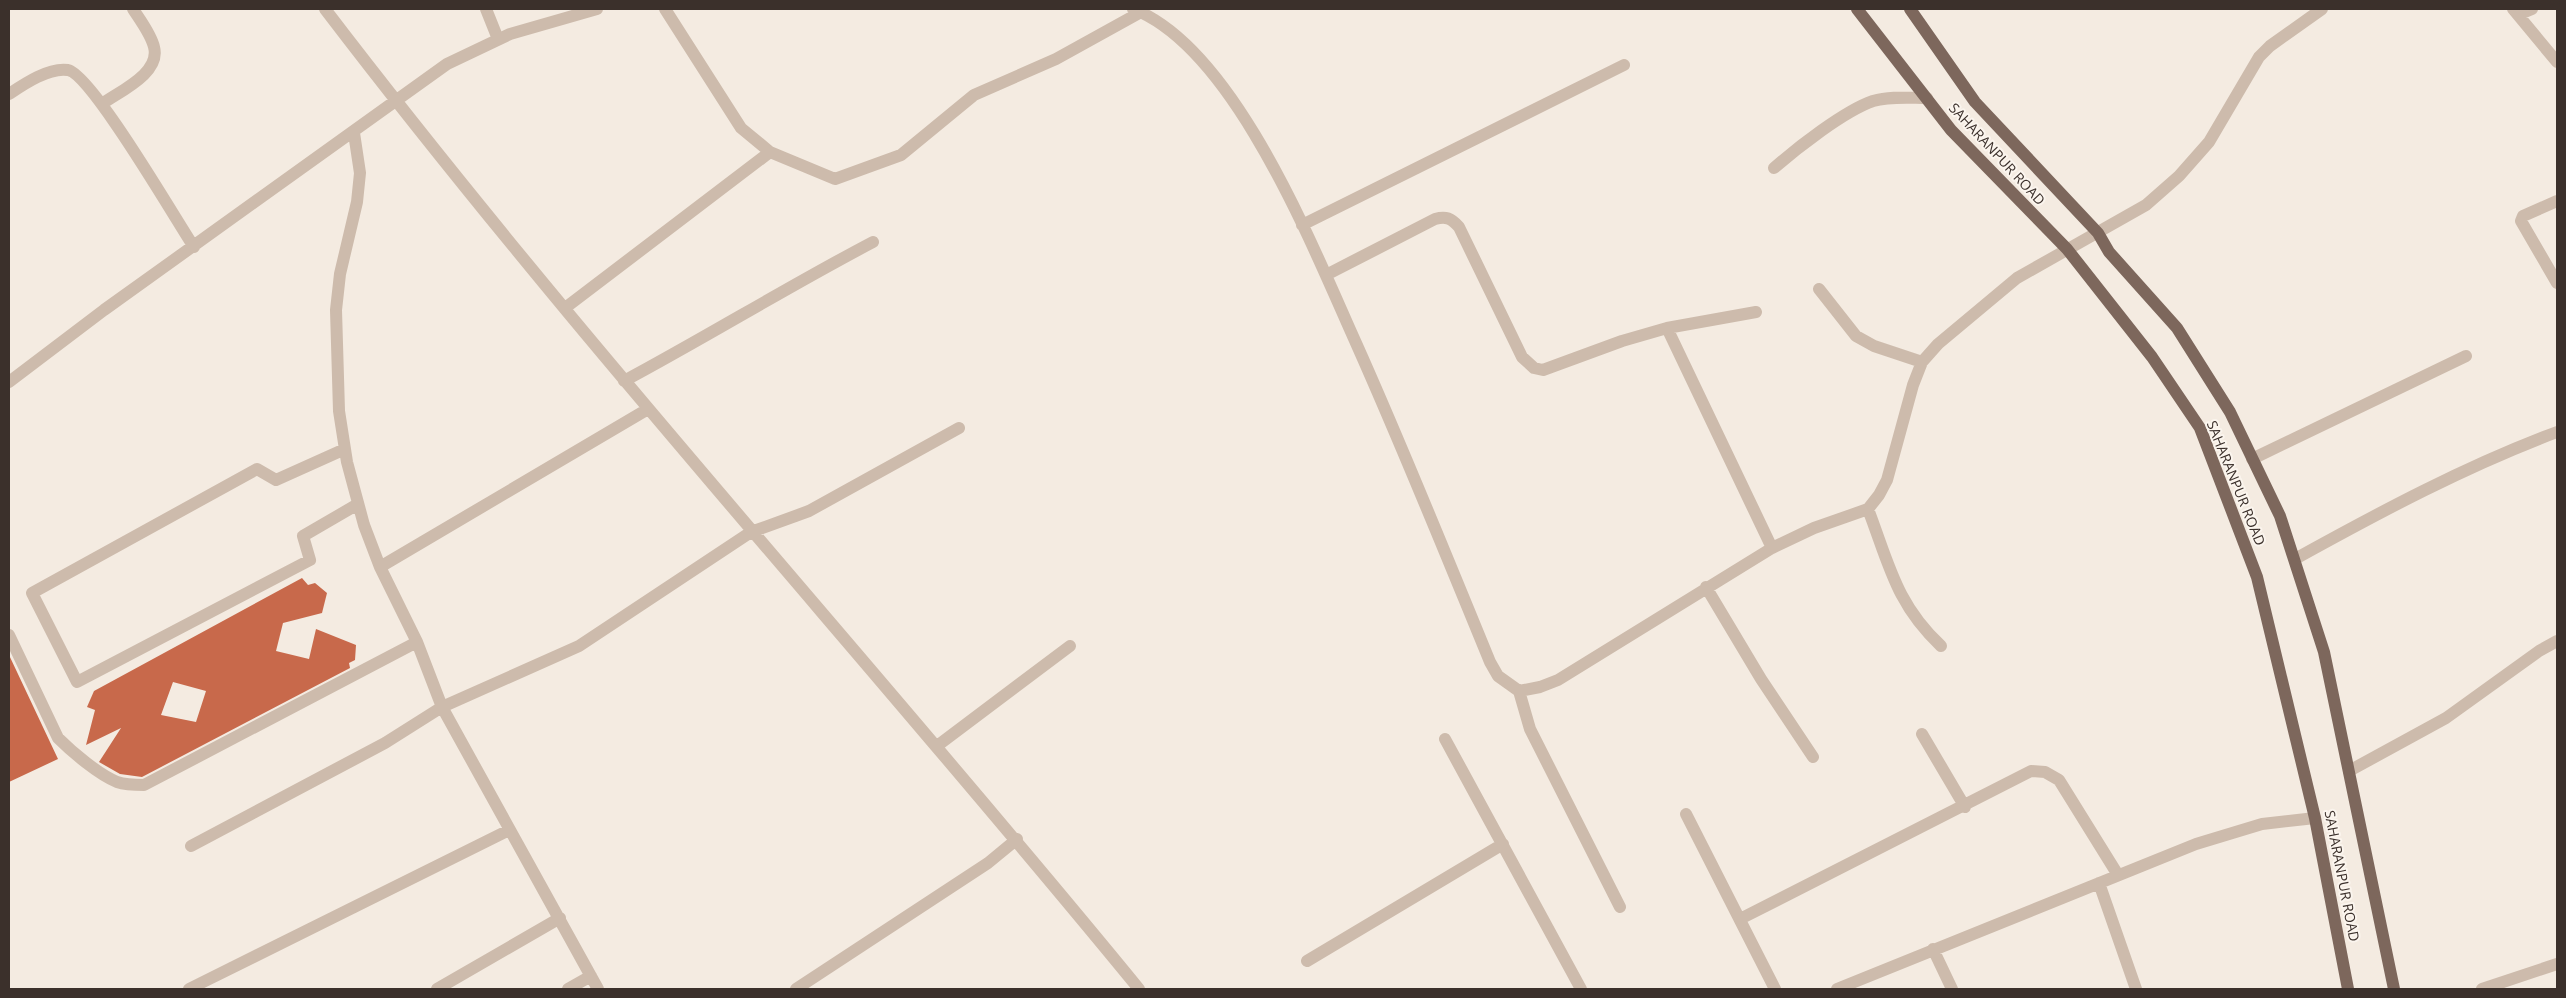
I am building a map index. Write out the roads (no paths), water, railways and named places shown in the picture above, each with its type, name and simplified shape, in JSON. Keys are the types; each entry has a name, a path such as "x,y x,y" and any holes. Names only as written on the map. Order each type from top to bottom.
{"main road":[{"name":"SAHARANPUR ROAD","path":"1857,9 1951,130 2066,249 2152,357 2200,428 2258,577 2315,818 2348,989"},
{"name":"SAHARANPUR ROAD","path":"1910,9 1975,102 2098,232 2109,252 2177,328 2230,412 2280,516 2324,652 2394,989"}],"street":[{"path":"102,104 147,72 155,60 154,46 133,9"},
{"path":"325,9 395,101 624,381 751,532 1016,839 1139,989"},
{"path":"486,9 498,39"},
{"path":"9,382 104,310 354,133 447,64 498,39 597,9"},
{"path":"665,9 741,128 770,152 835,178 901,155 974,96 1056,59 1137,10 1159,21 1185,42 1227,94 1269,158 1326,275 1399,439 1490,662 1498,676 1519,691 1530,729 1620,907"},
{"path":"1519,691 1540,688 1558,680 1612,649 1706,587 1772,548 1814,528 1868,509 1880,495 1887,480 1913,385 1922,362 1938,344 2017,278 2146,205 2179,176 2209,142 2259,57 2270,46 2322,9"},
{"path":"2516,11 2532,9"},
{"path":"2516,11 2557,62"},
{"path":"1302,225 1624,65"},
{"path":"9,94 32,79 68,70 77,74 102,104 194,247"},
{"path":"1774,168 1830,126 1873,102 1927,98"},
{"path":"354,133 360,173 358,193 353,227 340,274 336,310 339,411 345,449 358,504 380,567 417,642 442,707 598,989"},
{"path":"565,308 770,152"},
{"path":"2557,201 2523,216 2521,224 2557,283"},
{"path":"1326,275 1444,217 1451,219 1459,227 1522,357 1534,368 1543,370 1622,341 1667,328 1756,312"},
{"path":"624,381 709,335 790,286 873,242"},
{"path":"1819,289 1856,336 1874,346 1922,362"},
{"path":"1667,328 1772,548"},
{"path":"2252,460 2466,356"},
{"path":"380,567 648,409"},
{"path":"192,846 385,743 442,707 579,646 751,532 809,511 959,428"},
{"path":"2295,559 2390,507 2515,448 2557,432"},
{"path":"345,449 276,480 257,469 32,593 77,682 310,560 303,536 358,504"},
{"path":"1868,509 1891,576 1903,601 1923,630 1941,646"},
{"path":"1706,587 1761,679 1813,757"},
{"path":"9,635 58,738 71,751 116,781 136,785 144,785 417,642"},
{"path":"2349,771 2446,718 2539,651 2557,641"},
{"path":"936,746 1070,646"},
{"path":"1922,734 1965,807"},
{"path":"1445,739 1503,844 1578,988"},
{"path":"1740,920 1965,807 2025,774 2039,771 2050,774 2063,785 2118,875"},
{"path":"1686,814 1775,989"},
{"path":"1837,989 2118,875 2234,831 2270,823 2315,818"},
{"path":"189,989 509,830"},
{"path":"796,989 988,863 1016,839"},
{"path":"1307,961 1503,844"},
{"path":"2099,883 2136,989"},
{"path":"437,989 560,918"},
{"path":"1933,949 1952,989"},
{"path":"2482,989 2557,964"},
{"path":"568,989 591,976"}]}
